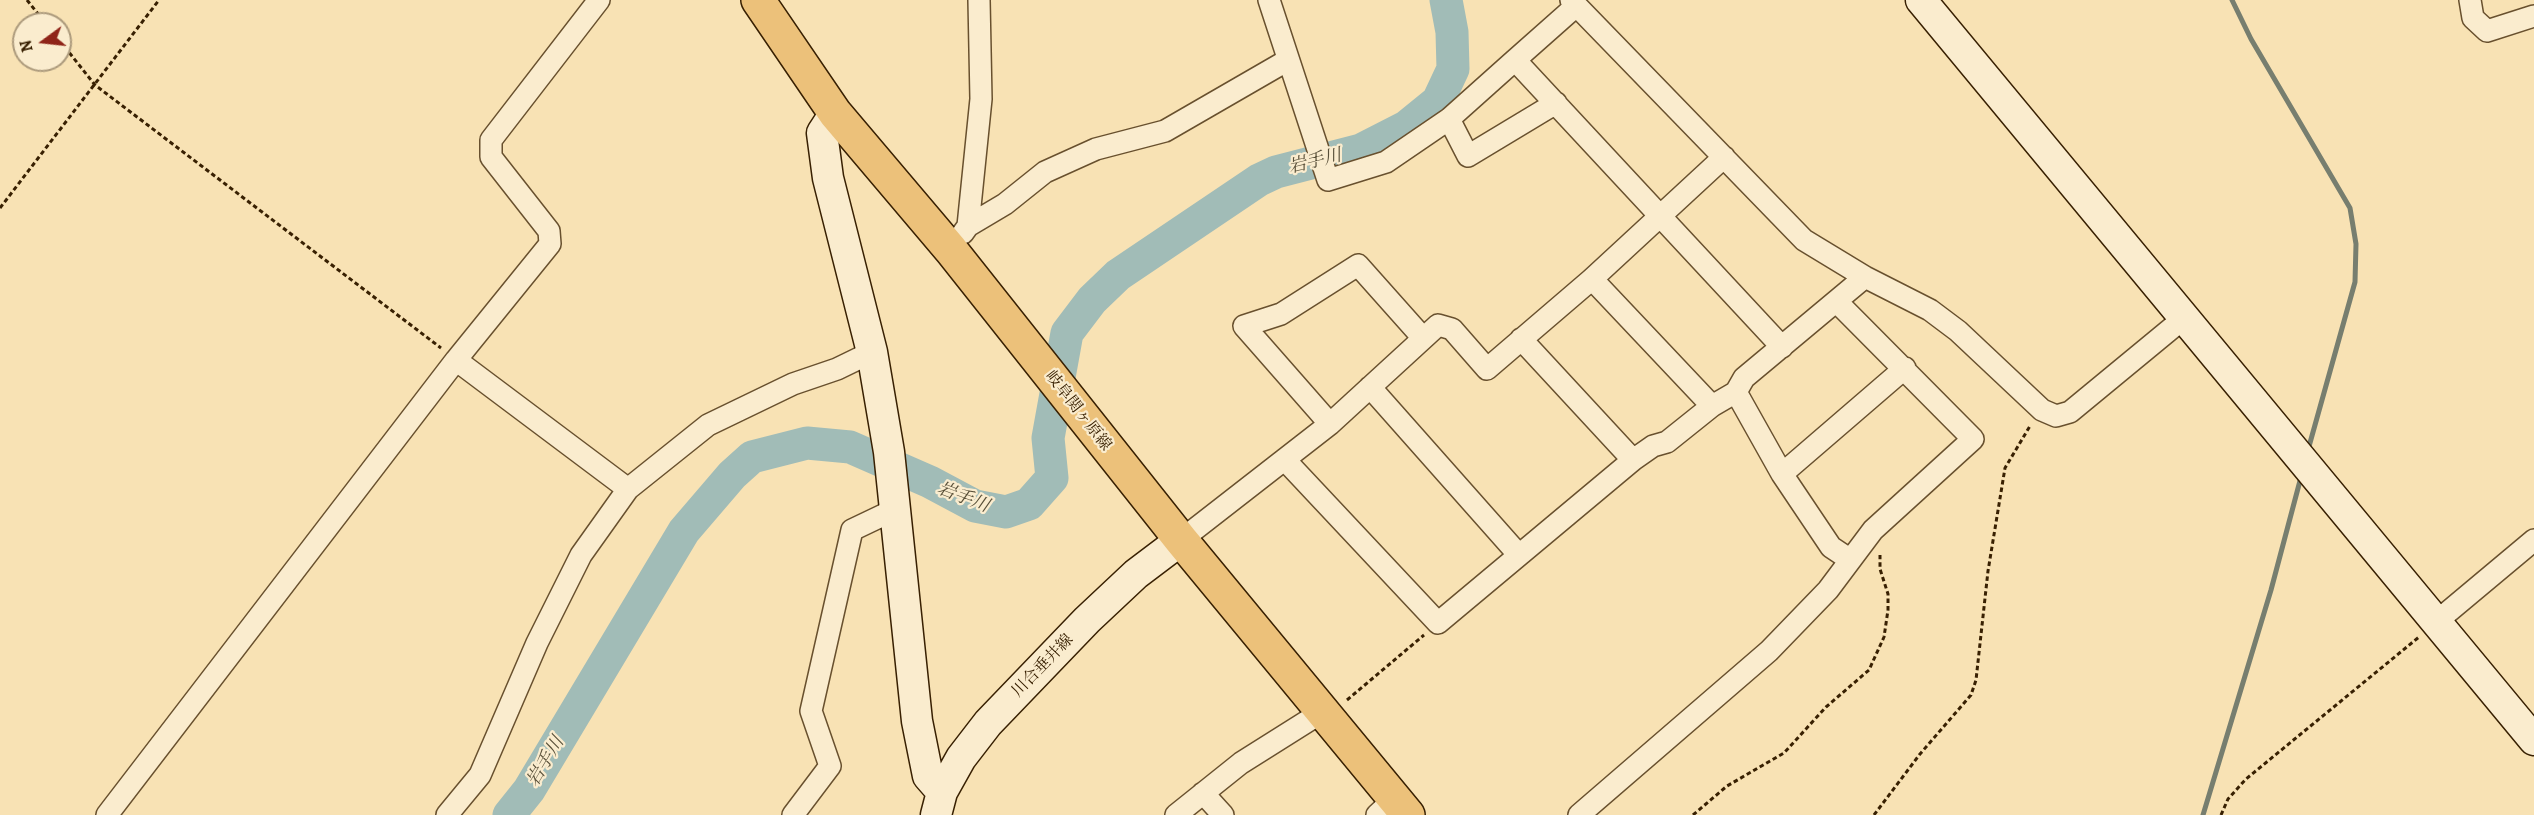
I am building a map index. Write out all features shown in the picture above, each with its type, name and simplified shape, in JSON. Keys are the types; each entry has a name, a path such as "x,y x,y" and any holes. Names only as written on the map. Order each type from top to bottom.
{"main road":[{"name":"岐阜関ヶ原線","path":"758,0 835,113 959,238 1036,358 1181,540 1325,714 1393,810"}],"street":[{"path":"107,815 456,360 550,244 549,231 491,157 491,140 599,0"},
{"path":"959,238 981,99 979,0"},
{"path":"1269,0 1328,180 1386,162 1449,119 1515,60 1573,3 1804,240 1865,277 1930,310 1958,331 2042,410 2056,416 2070,412 2184,318"},
{"path":"1921,0 2534,740"},
{"path":"2470,0 2473,18 2487,31 2534,16"},
{"path":"959,238 1045,172 1096,149 1165,130 1288,60"},
{"path":"1515,60 1661,214 1782,347"},
{"path":"1449,119 1468,156 1556,103"},
{"path":"835,113 822,133 828,178 872,352 896,504 917,721 928,776 939,803"},
{"path":"1181,540 1330,424 1438,325 1452,329 1486,369 1592,279 1724,157"},
{"path":"1330,424 1244,326 1281,314 1358,265 1423,338"},
{"path":"1285,460 1438,623 1633,460 1653,446 1667,442 1712,406 1736,392 1744,378 1838,302 1865,277"},
{"path":"1592,279 1712,406"},
{"path":"1579,815 1769,651 1828,590 1849,559 1873,530 1973,439 1838,302"},
{"path":"1521,339 1633,460"},
{"path":"447,815 480,775 512,696 581,555 628,489 708,425 793,384 837,369 872,352"},
{"path":"456,360 628,489"},
{"path":"1782,474 1905,368"},
{"path":"1370,387 1518,554"},
{"path":"1736,392 1782,474 1831,547 1849,559"},
{"path":"793,815 830,765 810,711 852,530 896,504"},
{"name":"川合垂井線","path":"939,803 961,758 988,723 1087,620 1136,574 1181,540"},
{"path":"2436,622 2534,540"},
{"path":"1176,815 1241,763 1325,714"},
{"path":"1203,793 1223,815"}],"path":[{"path":"27,0 36,12"},
{"path":"0,208 159,0"},
{"path":"72,56 95,85 456,360"},
{"path":"1874,815 1920,754 1971,694 1976,680 1988,571 2005,468 2042,410"},
{"path":"1693,815 1727,786 1784,753 1826,707 1869,670 1884,637 1888,610 1888,594 1880,569 1881,546 1873,530"},
{"path":"2221,815 2228,799 2246,778 2436,622"},
{"path":"1325,714 1438,623"}],"waterway":[{"name":"岩手川","path":"509,815 529,790 684,531 732,475 752,457 807,443 850,447 930,482 975,506 1006,512 1029,504 1052,478 1048,438 1067,333 1092,300 1118,275 1259,180 1276,172 1361,150 1406,127 1438,101 1453,69 1452,32 1446,0"},
{"path":"2232,0 2251,39 2350,208 2356,244 2355,282 2308,450"},
{"path":"2203,815 2271,590 2301,477"}]}
